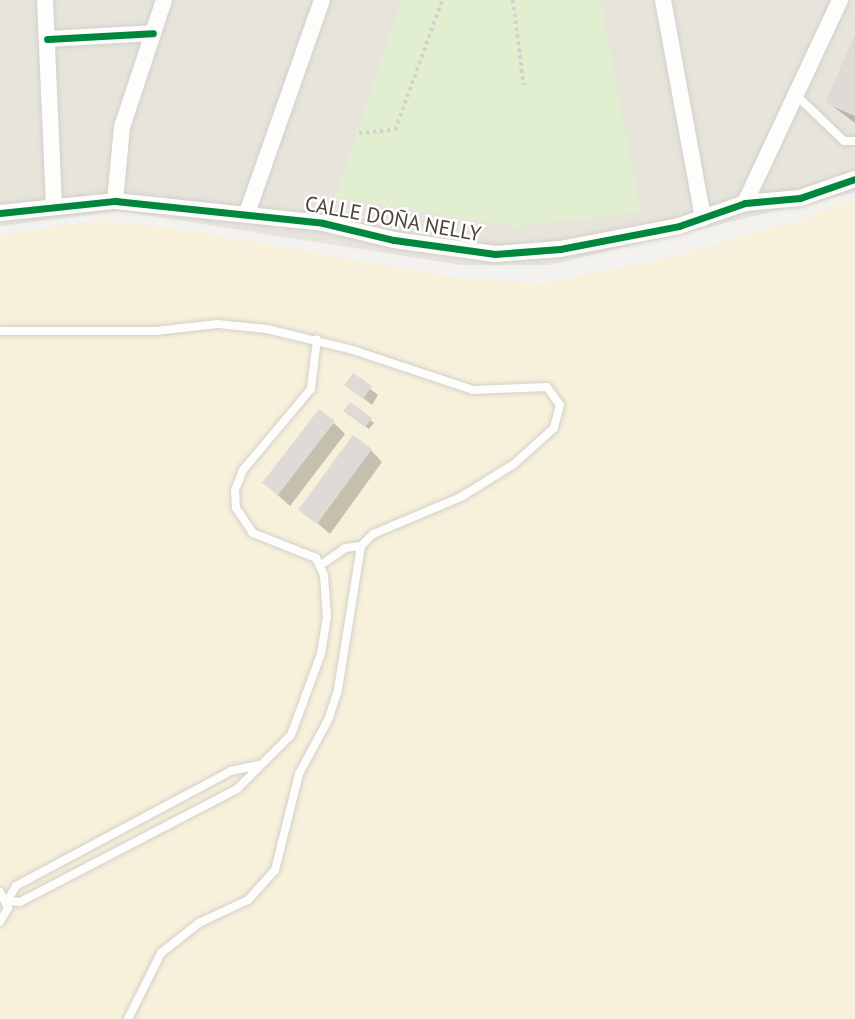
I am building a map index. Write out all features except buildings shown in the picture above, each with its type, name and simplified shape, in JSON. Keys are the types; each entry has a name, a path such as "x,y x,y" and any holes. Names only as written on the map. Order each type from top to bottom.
{"street":[{"path":"45,0 54,207"},
{"path":"115,201 122,127 164,0"},
{"path":"247,213 322,0"},
{"path":"746,203 840,0"},
{"path":"668,1 703,218"},
{"path":"47,39 153,33"},
{"name":"CALLE DOÑA NELLY","path":"0,213 115,201 247,213 495,254 560,250 703,218 746,203 800,198 855,179"}],"lane":[{"path":"796,95 844,141 855,141"},
{"path":"0,331 156,331 218,324 317,339 473,390 547,387 560,405 554,428 514,464 461,497 373,534 361,546 338,690 329,718 299,774 275,870 248,900 199,923 161,953 128,1019"},
{"path":"6,901 20,902 237,789 249,781 259,765 291,734 309,695 327,618 321,565 308,554 253,533 234,498 243,470 311,389 316,375 317,339"},
{"path":"321,565 345,548 361,546"},
{"path":"0,922 6,915 6,901 16,886 231,771 259,765"},
{"path":"0,892 6,901"}],"path":[{"path":"359,133 395,130 442,0"},
{"path":"513,0 524,85"}],"shaded area":[{"path":"0,0 855,0 855,192 550,265 461,265 120,211 0,226"}],"green space":[{"path":"402,0 600,0 641,212 515,227 335,197"}],"sand":[{"path":"855,199 855,1019 0,1019 0,235 101,220 185,230 445,276 541,284 654,261 796,222"}],"cycle path":[{"path":"47,39 153,33"},
{"path":"0,213 115,201 323,223 394,240 495,254 560,249 679,226 745,203 800,198 855,179"}]}
